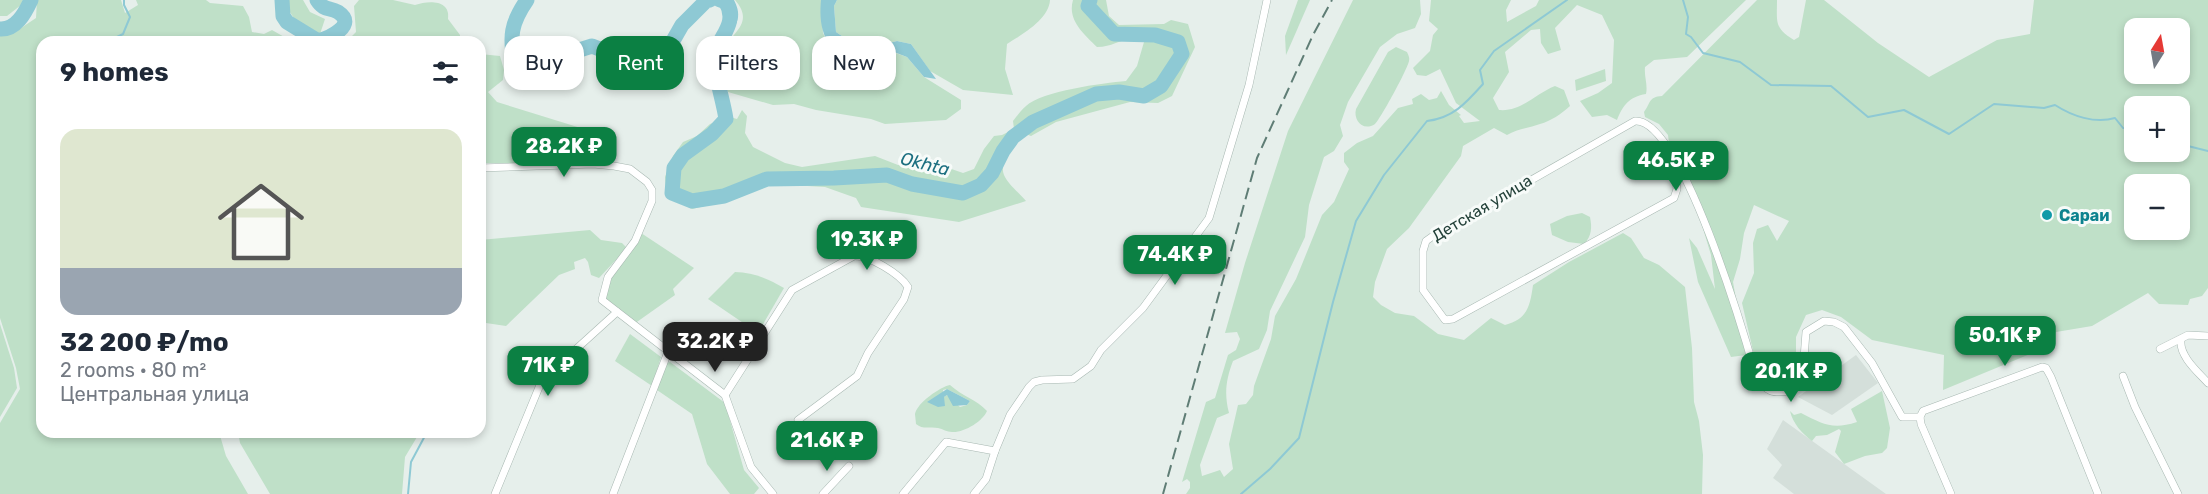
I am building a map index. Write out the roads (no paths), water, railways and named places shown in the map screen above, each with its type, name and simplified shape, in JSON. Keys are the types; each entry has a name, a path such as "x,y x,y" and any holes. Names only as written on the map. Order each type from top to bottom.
{"street":[{"path":"974,494 986,479 994,450 1010,415 1029,387 1034,382 1073,378 1091,366 1101,350 1143,308 1209,218 1250,85 1268,0"},
{"name":"Детская улица","path":"1635,121 1645,123 1652,128 1674,160 1677,189 1674,198 1454,319 1445,320 1424,294 1423,251 1426,241 1635,121"},
{"path":"1674,160 1701,212 1722,266 1756,376 1763,387 1773,393 1792,391 1803,371 1806,333 1824,321 1834,322 1844,327 1872,363 1902,417 1920,417"},
{"path":"486,168 593,164 630,169 647,182 652,190 652,201 635,241 612,269 602,300 725,395 751,467 769,493"},
{"path":"725,395 792,290 854,256 862,255 903,279 908,287 904,299 868,353 857,376 798,420"},
{"path":"495,494 542,380 617,312"},
{"path":"2160,349 2188,335 2208,336"},
{"path":"2181,340 2180,347 2184,355 2208,383"},
{"path":"613,494 668,352"},
{"path":"1949,490 1921,424 1920,417 1923,411 2042,367 2046,368 2098,494"},
{"path":"2122,376 2178,494"},
{"path":"903,494 946,442 994,450"},
{"path":"823,494 849,466"}],"water":[{"path":"701,0 734,0 738,12 737,22 731,31 722,36 725,18 721,9 712,2 697,9"},
{"path":"821,0 837,0 834,6 836,32 842,36 825,36 821,17"},
{"path":"896,41 911,44 936,79 924,77 907,57 896,53"},
{"path":"947,389 970,401 967,405 953,406 947,395 944,397 945,406 938,407 927,402"}],"waterway":[{"name":"Okhta","path":"0,29 6,29 15,24 31,0"},
{"path":"119,36 123,34 130,17 124,0"},
{"name":"Okhta","path":"282,0 283,16 287,22 310,36"},
{"name":"Okhta","path":"317,0 324,7 338,12 345,22 340,30 331,36"},
{"name":"Okhta","path":"527,0 515,23 512,38 515,64 524,71 558,61 573,52 592,46 632,62 650,66 666,53 682,25 706,1 710,0"},
{"name":"Okhta","path":"720,0 726,2 730,18 716,51 715,59 726,119 712,134 683,155 674,168 672,193 692,201 724,196 767,179 887,175 912,184 963,193 981,185 992,173 1013,137 1033,122 1096,94 1119,92 1144,96 1161,86 1182,54 1178,42 1155,35 1114,34 1088,6 1090,0"},
{"path":"1241,494 1270,469 1299,438 1356,221 1384,175 1427,121 1452,113 1483,84 1480,70 1494,51 1567,0"},
{"path":"1683,0 1688,17 1686,34 1703,53 1740,62 1771,85 1831,86 1868,117 1904,110 1949,134 1994,104 2044,108 2055,105 2084,118 2100,120 2115,118 2124,128"},
{"path":"2190,146 2208,151"},
{"path":"408,494 411,462 424,438"}],"railway":[{"path":"1163,494 1257,158 1313,35 1332,0"}],"place":[{"name":"Сараи","path":"2047,215"}]}
